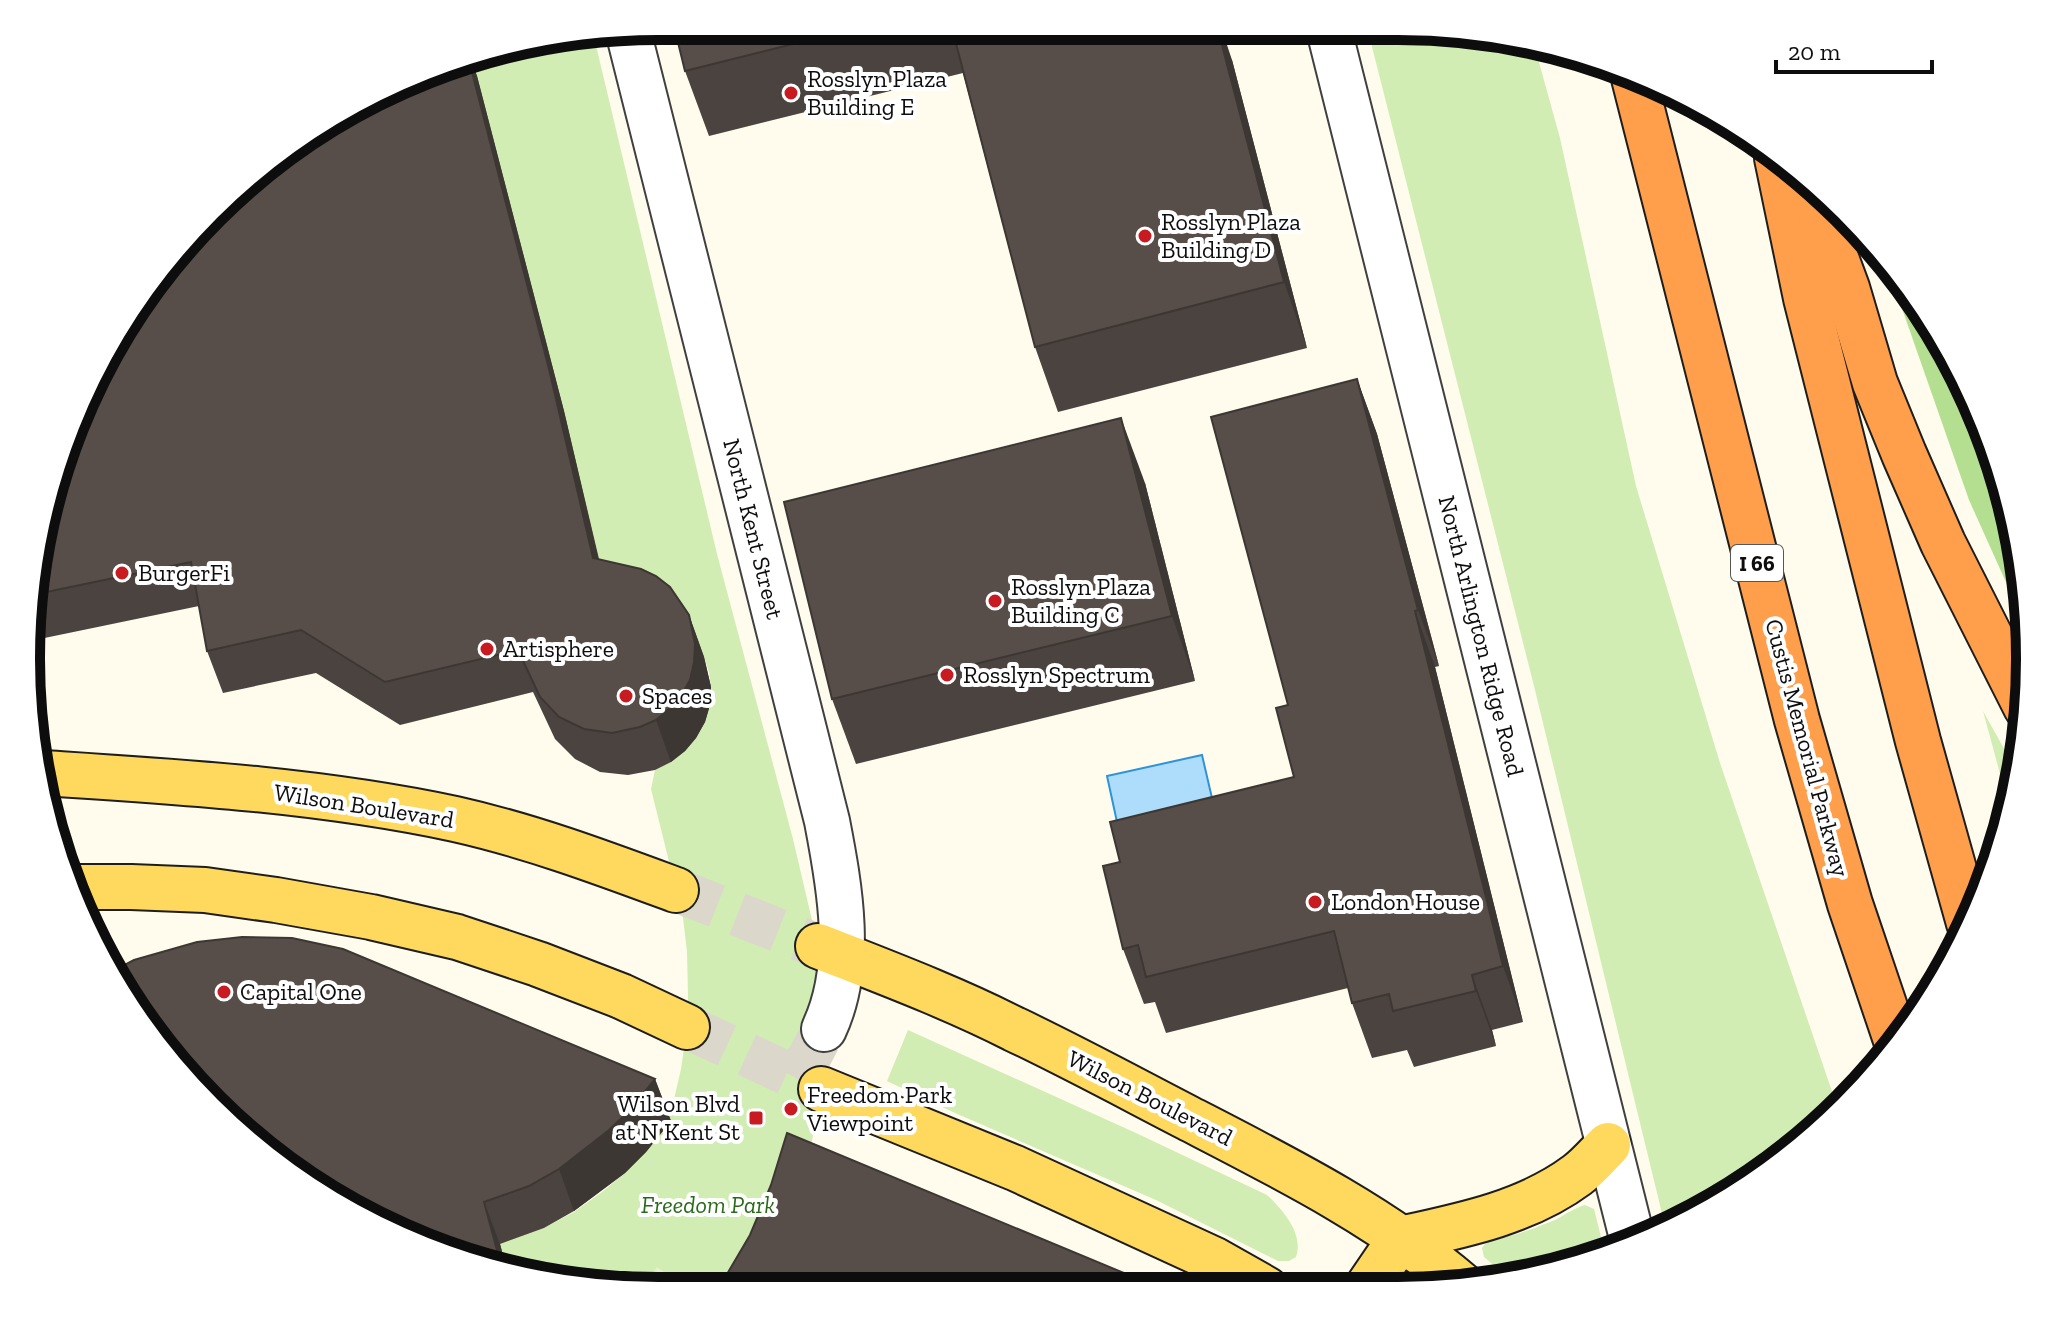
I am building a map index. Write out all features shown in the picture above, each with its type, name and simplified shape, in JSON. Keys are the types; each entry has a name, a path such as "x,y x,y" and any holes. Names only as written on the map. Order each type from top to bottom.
{"highway":[{"name":"Custis Memorial Parkway","path":"1637,88 1797,720 1850,904 1892,1029"},
{"path":"1780,173 1806,298 1918,741 1964,906"},
{"path":"1816,203 1847,288 1875,383 1904,454 1943,543 2015,686"}],"main road":[{"name":"Wilson Boulevard","path":"51,774 220,785 378,805 456,820 557,846 676,890"},
{"path":"84,887 205,890 371,917 457,937 538,964 621,996 687,1027"},
{"name":"Wilson Boulevard","path":"830,951 1013,1028 1277,1164 1400,1239 1450,1275"},
{"path":"821,1089 1042,1180 1215,1260 1245,1277"},
{"path":"1374,1277 1400,1239 1515,1210 1577,1175 1608,1145"}],"street":[{"name":"North Arlington Ridge Road","path":"1332,40 1630,1231"},
{"name":"North Kent Street","path":"630,41 827,821 841,917 830,951 834,1008 824,1029"}],"green space":[{"path":"1370,40 1438,41 1537,56 1560,138 1636,486 1720,763 1834,1097 1805,1124 1741,1173 1663,1217 1534,686"},
{"name":"Freedom Park","path":"595,43 717,554 815,933 824,1019 821,1089 809,1158 763,1277 618,1276 578,1272 503,1257 499,1243 544,1228 574,1212 625,1173 669,1121 687,1027 687,952 683,918 651,789 655,770 696,738 705,722 710,705 709,672 696,643 610,607 564,411 475,68 538,52"},
{"path":"1897,295 1933,349 1969,422 1995,498 2013,598 1969,500"},
{"path":"1983,711 2008,756 2003,784"},
{"path":"908,1030 1267,1195 1295,1231 1296,1257 1278,1261 1156,1200 887,1081"},
{"path":"1585,1205 1594,1209 1602,1242 1558,1256 1498,1269 1484,1257 1482,1248 1489,1241 1555,1220"},
{"path":"657,1267 671,1277 658,1277 650,1277"}],"water":[{"path":"1202,755 1218,824 1122,845 1107,776"}],"building":[{"path":"677,40 809,40 685,71"},
{"name":"Rosslyn Plaza Building D","path":"955,40 1221,40 1284,282 1035,347"},
{"path":"471,69 549,369 593,558 641,569 656,576 670,587 689,615 695,644 694,662 690,680 681,696 656,720 612,733 584,729 559,717 540,697 518,650 385,682 301,630 207,651 191,562 44,593 52,538 73,460 87,422 123,349 144,315 193,251 251,193 282,168 315,144 385,104"},
{"path":"1357,379 1418,610 1415,611 1503,966 1472,975 1476,991 1393,1011 1389,994 1352,1003 1334,931 1146,977 1138,945 1123,949 1103,866 1120,862 1110,822 1294,777 1276,708 1288,705 1211,417"},
{"name":"Rosslyn Plaza Building C","path":"1121,418 1172,616 832,699 784,502"},
{"path":"242,937 292,938 343,949 655,1079 609,1130 559,1169 529,1186 484,1202 498,1256 422,1230 349,1194 282,1149 221,1096 168,1035 122,966 197,942"},
{"path":"787,1133 1134,1277 725,1277 750,1235 771,1185"}],"tunnel":[{"path":"676,890 818,946"},
{"path":"687,1027 821,1089"},
{"path":"798,1079 824,1029"}],"place":[{"name":"Rosslyn Plaza Building E","path":"791,93"},
{"name":"Rosslyn Plaza Building D","path":"1145,236"},
{"name":"BurgerFi","path":"122,573"},
{"name":"Rosslyn Plaza Building C","path":"995,601"},
{"name":"Artisphere","path":"487,649"},
{"name":"Rosslyn Spectrum","path":"947,675"},
{"name":"Spaces","path":"626,696"},
{"name":"London House","path":"1315,902"},
{"name":"Capital One","path":"224,992"},
{"name":"Freedom Park Viewpoint","path":"791,1109"},
{"name":"Wilson Blvd at N Kent St","path":"756,1118"}]}
